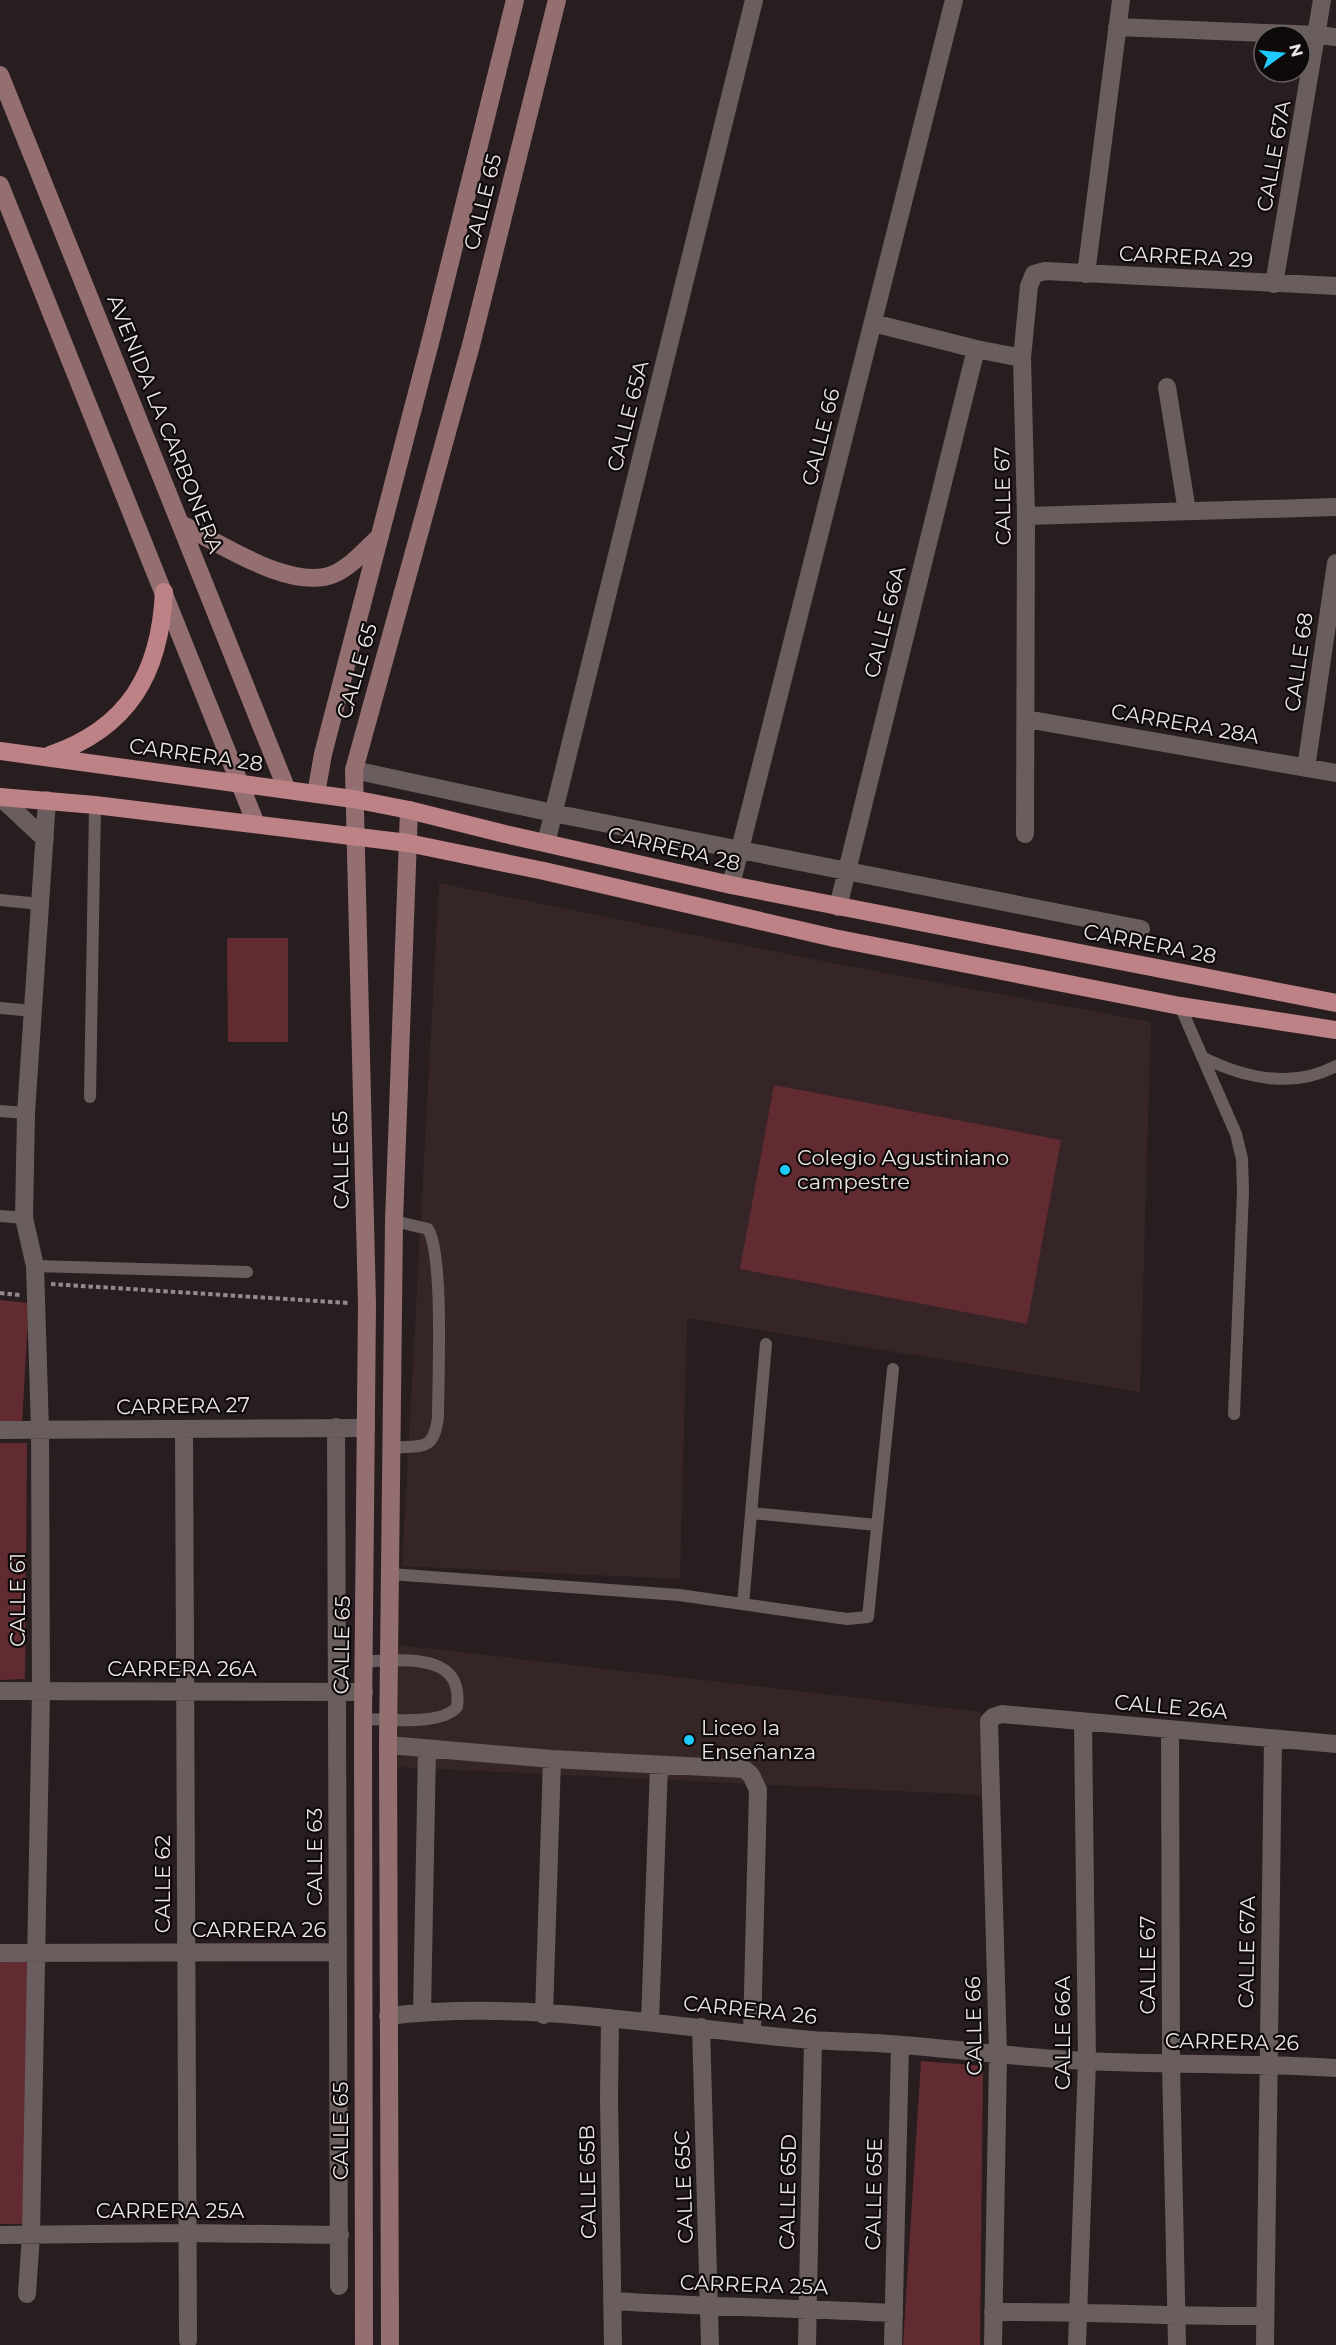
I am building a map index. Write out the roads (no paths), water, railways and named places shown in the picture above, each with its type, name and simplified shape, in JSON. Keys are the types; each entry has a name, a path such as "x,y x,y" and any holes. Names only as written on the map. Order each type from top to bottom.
{"main road":[{"path":"46,756 91,737 110,722 131,699 152,664 159,641 164,592"},
{"name":"CARRERA 28","path":"0,751 353,799 731,885 1336,1003"},
{"path":"0,797 95,805 408,843 544,871 834,938 1180,1006 1336,1030"}],"street":[{"name":"CALLE 65","path":"316,794 323,754 515,0"},
{"name":"CALLE 65","path":"364,2345 363,1719 367,1304 354,770 471,345 557,0"},
{"name":"CALLE 65A","path":"546,843 754,0"},
{"name":"CALLE 66","path":"731,885 954,0"},
{"path":"1086,274 1121,0"},
{"name":"CALLE 67A","path":"1274,284 1327,36 1322,0"},
{"path":"1117,27 1327,36"},
{"name":"AVENIDA LA CARBONERA","path":"0,75 287,790"},
{"path":"0,185 256,824"},
{"name":"CARRERA 29","path":"1034,274 1045,271 1336,286"},
{"name":"CALLE 67","path":"1025,834 1026,516 1022,358 1029,286 1034,274"},
{"path":"873,322 976,349 1022,358"},
{"name":"CALLE 66A","path":"838,907 976,349"},
{"path":"1167,387 1187,511"},
{"path":"1026,516 1336,507"},
{"path":"181,524 273,570 314,579 334,573 352,562 380,536"},
{"name":"CALLE 68","path":"1306,768 1336,563"},
{"name":"CARRERA 28A","path":"1026,719 1336,773"},
{"path":"354,770 553,813 1141,929"},
{"path":"0,797 45,839"},
{"name":"CALLE 61","path":"27,2294 31,2235 41,1691 40,1430 35,1274 24,1218 26,1113 47,800"},
{"path":"390,2345 388,1745 394,1221 409,810"},
{"name":"CALLE 63","path":"336,1427 339,2286"},
{"name":"CARRERA 27","path":"0,1430 366,1428"},
{"name":"CALLE 62","path":"184,1429 188,2340"},
{"name":"CARRERA 26A","path":"0,1691 364,1692"},
{"name":"CALLE 66","path":"993,2345 998,2055 989,1721 1002,1714"},
{"name":"CALLE 26A","path":"1002,1714 1336,1744"},
{"name":"CALLE 66A","path":"1077,2345 1087,2061 1083,1721"},
{"name":"CALLE 67","path":"1170,1729 1171,2064 1177,2345"},
{"name":"CALLE 67A","path":"1265,2345 1273,1739"},
{"path":"388,1745 552,1759 744,1769 751,1775 758,1790 752,2034"},
{"path":"422,2012 427,1749"},
{"path":"544,2015 552,1759"},
{"path":"650,2022 659,1765"},
{"name":"CARRERA 26","path":"0,1953 338,1952"},
{"name":"CARRERA 26","path":"388,2016 422,2012 480,2011 650,2022 813,2040 900,2044 998,2055 1087,2061 1268,2064 1336,2068"},
{"name":"CALLE 65B","path":"610,2019 613,2345"},
{"name":"CALLE 65C","path":"701,2027 710,2345"},
{"name":"CALLE 65D","path":"807,2345 813,2040"},
{"name":"CALLE 65E","path":"893,2345 900,2044"},
{"name":"CARRERA 25A","path":"0,2235 188,2233 340,2235"},
{"name":"CARRERA 25A","path":"614,2301 710,2308 809,2308 894,2313"},
{"path":"993,2312 1077,2311 1177,2317 1265,2316"}],"lane":[{"path":"90,1097 95,805"},
{"path":"0,900 40,904"},
{"path":"1180,1006 1236,1134 1242,1159 1244,1192 1234,1414"},
{"path":"0,1008 33,1011"},
{"path":"1202,1057 1221,1067 1254,1077 1284,1079 1314,1076 1336,1066"},
{"path":"0,1111 26,1113"},
{"path":"0,1216 24,1218"},
{"path":"392,1448 424,1445 432,1441 436,1432 438,1407 434,1238 428,1229 394,1221"},
{"path":"35,1274 247,1272"},
{"path":"743,1604 766,1344"},
{"path":"390,1574 679,1595 847,1620 868,1617 893,1370"},
{"path":"752,1513 878,1525"},
{"path":"363,1719 428,1719 447,1716 457,1707 458,1699 457,1684 452,1674 443,1667 412,1661 364,1661"}],"place":[{"name":"Colegio Agustiniano campestre","path":"785,1170"},
{"name":"Liceo la Enseñanza","path":"689,1740"}]}
